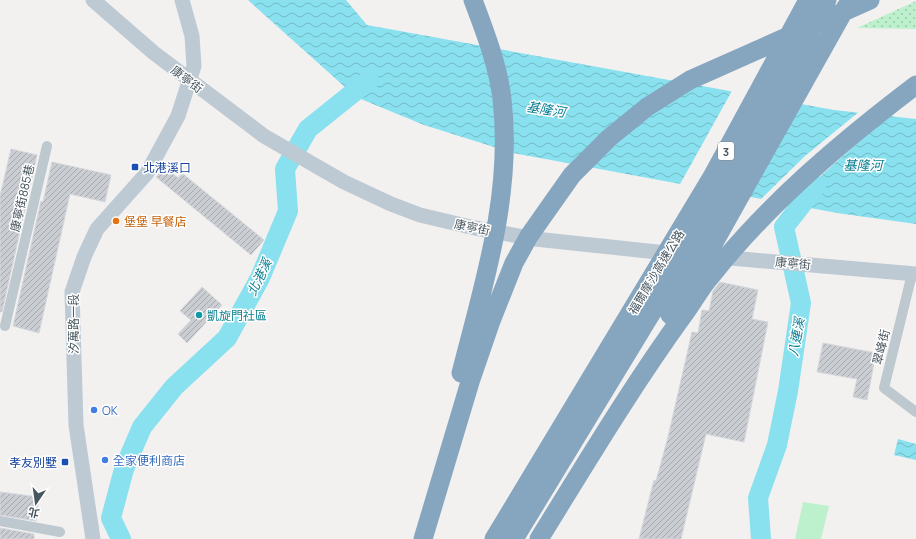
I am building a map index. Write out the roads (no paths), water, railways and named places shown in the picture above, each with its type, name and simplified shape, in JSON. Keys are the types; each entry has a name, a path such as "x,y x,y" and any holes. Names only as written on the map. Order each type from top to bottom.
{"highway":[{"path":"442,473 456,391 493,248 502,193 504,143 502,98 491,49 473,0"},
{"name":"福爾摩沙高速公路","path":"494,539 639,300 712,176 808,0"},
{"path":"646,368 658,337 668,303 706,258 850,0"},
{"path":"423,539 442,473 490,321 514,263 528,236 572,175 609,138 647,107 690,80 832,7 870,0"},
{"name":"福爾摩沙高速公路","path":"514,539 668,303 763,121 832,7"},
{"path":"539,539 646,368 710,277 758,223 802,178 884,109 916,85"}],"street":[{"name":"康寧街","path":"93,0 169,65 264,136 344,182 391,204 420,215 476,228 542,240 635,250 914,274"},
{"name":"汐萬路一段","path":"92,539 76,425 72,292 84,257 97,229 147,173 178,116 194,66 192,36 182,0"},
{"name":"康寧街885巷","path":"5,326 47,146"},
{"name":"翠峰街","path":"914,274 884,388 916,412"},
{"path":"0,521 60,532"}],"water":[{"name":"基隆河","path":"248,0 346,0 367,25 834,110 916,119 916,224 837,213 513,153 424,125 356,97"},
{"path":"898,439 916,444 916,460 894,455"}],"waterway":[{"name":"北港溪","path":"121,539 111,518 124,469 142,427 174,387 227,338 260,278 288,211 285,169 308,129 369,80"},
{"name":"八連溪","path":"761,539 758,498 777,445 788,391 801,303 784,227 816,186"}],"place":[{"name":"北港溪口","path":"135,167"},
{"name":"堡堡 早餐店","path":"116,221"},
{"name":"凱旋門社區","path":"199,315"},
{"name":"OK","path":"94,410"},
{"name":"全家便利商店","path":"105,460"},
{"name":"孝友別墅","path":"65,462"}]}
